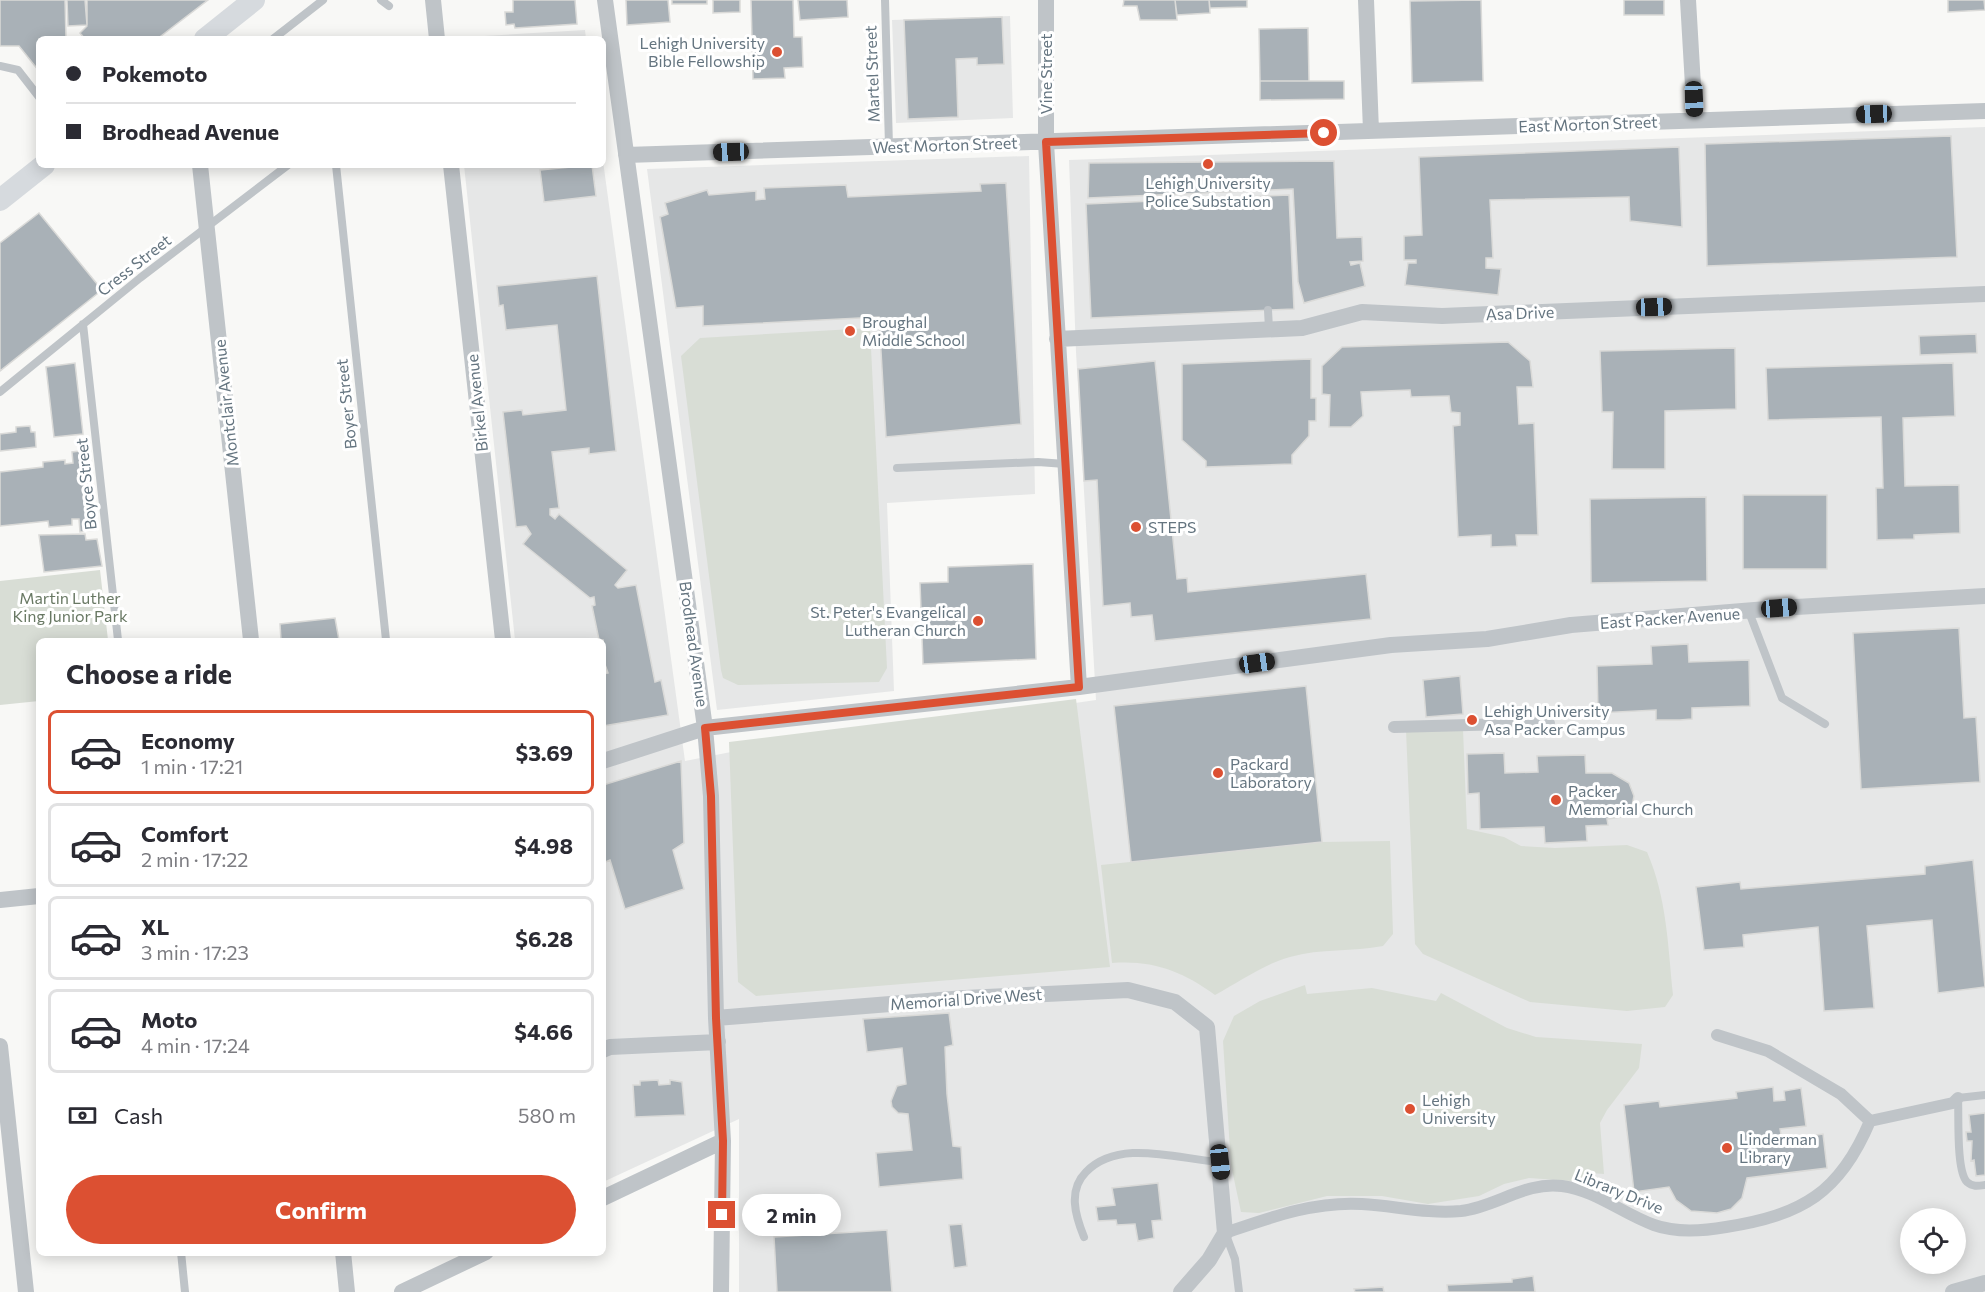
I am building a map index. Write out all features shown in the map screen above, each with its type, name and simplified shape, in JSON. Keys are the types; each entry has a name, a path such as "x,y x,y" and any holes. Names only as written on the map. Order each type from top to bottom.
{"main road":[{"path":"208,36 254,0"},
{"path":"0,200 40,168"}],"street":[{"path":"433,0 437,36"},
{"name":"Brodhead Avenue","path":"605,0 705,728 711,796 716,1018 723,1141 721,1292"},
{"name":"Vine Street","path":"1046,0 1046,142 1079,687"},
{"path":"1366,0 1371,131"},
{"path":"1688,0 1695,120"},
{"name":"East Morton Street","path":"1371,131 1985,111"},
{"name":"West Morton Street","path":"626,155 1371,131"},
{"name":"Montclair Avenue","path":"200,168 251,638"},
{"name":"Birkel Avenue","path":"451,168 503,638"},
{"name":"Asa Drive","path":"1057,339 1302,327 1362,312 1442,316 1985,294"},
{"name":"East Packer Avenue","path":"606,760 705,728 1079,687 1391,645 1486,639 1571,626 1985,596"},
{"path":"1394,727 1549,723"},
{"path":"0,900 36,896"},
{"name":"Memorial Drive West","path":"716,1018 965,998 1128,990 1175,1002 1206,1027 1220,1162"},
{"path":"1717,1035 1767,1051 1841,1094 1870,1121 1953,1103 1958,1098"},
{"path":"606,1049 718,1042"},
{"path":"0,1046 26,1292"},
{"name":"Library Drive","path":"1225,1233 1284,1213 1319,1206 1360,1203 1443,1212 1486,1205 1535,1187 1562,1186 1608,1202 1620,1211 1656,1226 1691,1231 1765,1221 1796,1210 1828,1188 1859,1148 1870,1121"},
{"path":"606,1197 723,1141"},
{"path":"1181,1292 1209,1260 1225,1233 1220,1162"},
{"path":"343,1256 347,1292"},
{"path":"402,1292 478,1256"},
{"path":"1953,1292 1985,1283"}],"lane":[{"path":"277,36 323,0"},
{"path":"381,0 389,6"},
{"name":"Martel Street","path":"885,0 890,146"},
{"path":"0,66 18,70 36,93"},
{"name":"Cress Street","path":"0,392 83,324 284,168"},
{"name":"Boyer Street","path":"336,168 386,638"},
{"path":"1268,310 1269,329"},
{"name":"Boyce Street","path":"83,324 118,638"},
{"path":"897,468 1038,462 1065,464"},
{"path":"1749,612 1782,698 1825,724"},
{"path":"1985,1095 1958,1098 1961,1170 1966,1181 1975,1186 1985,1185"},
{"path":"1084,1237 1076,1217 1074,1194 1080,1178 1092,1166 1108,1157 1146,1153 1220,1162"},
{"path":"1225,1233 1235,1259 1239,1292"},
{"path":"181,1256 185,1292"}],"shaded area":[{"path":"1010,16 1013,118 896,123 892,20"},
{"path":"585,30 586,36 484,36"},
{"name":"Lehigh University Asa Packer Campus","path":"1985,127 1985,1292 739,1292 739,1119 606,1181 606,638 515,638 464,168 604,168 685,761 731,752 1096,700 1076,352 1069,160"},
{"name":"Broughal Middle School","path":"1029,156 1035,494 887,503 894,691 717,710 647,169"}],"green space":[{"path":"870,328 887,668 879,682 738,685 723,678 721,670 681,356 700,338"},
{"name":"Martin Luther King Junior Park","path":"100,570 108,638 36,638 36,701 0,705 0,581"},
{"path":"1076,699 1110,967 756,996 738,982 729,742"},
{"path":"1463,729 1467,829 1504,837 1521,846 1555,848 1627,845 1647,852 1659,887 1668,940 1673,995 1665,1007 1627,1011 1530,1002 1423,954 1415,944 1406,730"},
{"path":"1390,841 1393,934 1383,946 1313,952 1290,957 1261,969 1215,995 1191,979 1154,965 1112,963 1101,865 1322,842"},
{"path":"1305,985 1307,994 1372,988 1436,1001 1441,993 1507,1028 1536,1037 1642,1044 1639,1068 1607,1110 1600,1123 1604,1174 1591,1173 1585,1182 1529,1178 1504,1184 1479,1196 1428,1204 1382,1196 1327,1196 1259,1213 1241,1212 1231,1165 1223,1041 1234,1016 1260,1001"}],"building":[{"path":"0,0 65,0 66,36 36,36 36,67 19,46 0,46"},
{"path":"67,0 85,0 87,25 68,26"},
{"path":"87,0 208,0 161,36 82,36 80,33 87,26"},
{"path":"513,0 575,0 577,24 515,28 514,24 506,25 505,12 513,12"},
{"path":"626,0 668,0 670,22 627,25"},
{"path":"672,0 707,0 707,4 672,4"},
{"path":"713,0 740,0 740,12 713,13"},
{"name":"Lehigh University Bible Fellowship","path":"751,0 793,0 794,37 802,37 803,67 784,68 785,78 753,79"},
{"path":"798,0 847,0 848,17 800,20"},
{"path":"1124,0 1175,0 1177,20 1140,20 1137,6 1123,6"},
{"path":"1175,0 1209,0 1210,13 1177,15"},
{"path":"1209,0 1247,0 1247,7 1210,8"},
{"path":"1481,0 1483,81 1412,83 1410,1"},
{"path":"1624,0 1664,0 1664,15 1624,15"},
{"path":"1948,0 1984,0 1985,10 1948,12"},
{"path":"1002,17 1004,64 977,65 977,58 956,59 958,117 908,119 904,20"},
{"path":"1308,28 1309,81 1260,81 1259,29"},
{"path":"1260,81 1344,81 1344,99 1260,100"},
{"path":"1951,136 1957,257 1707,266 1705,144"},
{"path":"1679,147 1682,227 1630,221 1629,197 1490,200 1493,258 1486,258 1486,268 1501,269 1498,295 1405,285 1408,263 1416,263 1416,260 1404,260 1404,236 1422,235 1419,157"},
{"path":"1334,161 1337,238 1362,237 1363,261 1350,262 1351,265 1360,263 1365,286 1304,303 1298,282 1293,189 1088,198 1089,163"},
{"path":"592,168 596,196 544,202 540,170"},
{"name":"Broughal Middle School","path":"1006,183 1021,424 886,437 879,317 703,326 703,306 676,308 660,217 668,214 665,203 707,190 709,195 756,191 756,200 765,199 764,188 846,185 848,197 981,191 980,184"},
{"path":"1289,195 1294,309 1091,318 1086,204"},
{"path":"39,213 102,290 0,371 0,243"},
{"path":"597,276 616,451 589,454 589,448 552,452 559,508 550,509 550,515 555,519 559,514 627,570 615,585 618,588 636,585 655,682 661,680 668,715 606,725 606,673 608,673 606,638 599,638 592,606 595,605 594,597 590,598 523,544 531,534 526,526 516,527 503,412 522,410 523,415 566,410 557,325 506,330 503,305 499,306 497,286"},
{"path":"1976,334 1977,353 1920,355 1919,336"},
{"path":"1508,342 1530,361 1533,387 1517,387 1519,424 1534,423 1538,535 1516,535 1517,546 1491,547 1491,535 1458,537 1453,426 1460,425 1460,413 1451,412 1449,396 1411,397 1410,390 1361,392 1363,416 1351,427 1329,427 1330,395 1322,394 1322,366 1342,347"},
{"path":"1735,348 1736,409 1665,411 1665,469 1612,469 1613,412 1602,412 1600,351"},
{"path":"1311,359 1311,398 1316,398 1316,421 1309,421 1309,436 1292,455 1292,464 1206,467 1206,461 1182,440 1182,364"},
{"name":"STEPS","path":"1155,361 1177,579 1187,578 1188,592 1366,574 1371,619 1155,641 1152,615 1131,617 1130,603 1103,606 1097,480 1084,481 1078,369"},
{"path":"75,363 83,434 54,437 46,367"},
{"path":"1953,363 1955,416 1903,418 1905,486 1959,485 1960,533 1914,535 1914,539 1877,540 1876,488 1883,488 1881,417 1768,420 1766,368"},
{"path":"30,426 31,432 35,432 36,447 0,451 0,434 16,432 16,427"},
{"path":"88,450 96,530 80,532 79,519 72,519 72,525 49,527 48,521 0,526 0,472 43,467 43,462 65,460 65,464 73,463 72,452"},
{"path":"1743,495 1827,495 1827,569 1743,569"},
{"path":"1706,497 1707,581 1591,583 1590,499"},
{"path":"85,534 86,540 97,539 102,566 44,572 39,535"},
{"name":"St. Peter's Evangelical Lutheran Church","path":"1033,564 1036,659 923,664 920,583 948,582 948,567"},
{"path":"335,618 339,638 281,638 280,624"},
{"path":"1959,628 1964,718 1976,717 1980,782 1861,789 1853,633"},
{"path":"1688,644 1689,662 1749,660 1750,706 1692,708 1692,719 1680,720 1656,720 1656,710 1598,713 1597,666 1652,664 1651,646"},
{"path":"1460,676 1463,714 1426,717 1423,680"},
{"name":"Packard Laboratory","path":"1306,686 1322,842 1131,862 1114,706"},
{"name":"Packer Memorial Church","path":"1504,753 1505,773 1538,772 1537,756 1585,755 1586,773 1612,773 1629,783 1634,796 1631,812 1622,817 1607,819 1608,825 1586,826 1587,841 1545,843 1544,827 1480,829 1479,793 1468,794 1467,754"},
{"path":"681,761 684,843 673,850 684,889 625,909 610,860 606,862 606,784"},
{"path":"1973,860 1985,987 1938,993 1932,920 1867,926 1874,1008 1824,1011 1818,927 1743,935 1744,947 1704,950 1696,887 1740,882 1741,889 1925,874 1925,866"},
{"path":"949,1013 953,1045 945,1047 947,1094 953,1146 961,1147 963,1179 879,1187 876,1153 912,1150 908,1114 898,1113 892,1107 891,1101 897,1086 906,1084 902,1048 867,1052 863,1019"},
{"path":"658,1080 659,1085 670,1084 670,1080 682,1082 685,1115 635,1117 633,1085 640,1085 640,1081"},
{"name":"Linderman Library","path":"1773,1087 1774,1101 1785,1100 1784,1091 1801,1088 1806,1126 1780,1129 1782,1140 1823,1134 1827,1168 1747,1178 1742,1198 1731,1209 1717,1213 1691,1211 1676,1200 1669,1187 1634,1192 1624,1105 1659,1101 1660,1107 1737,1098 1736,1092"},
{"path":"1985,1113 1985,1175 1976,1176 1974,1160 1971,1161 1972,1141 1967,1141 1966,1132 1971,1132 1969,1115"},
{"path":"1158,1183 1162,1220 1152,1221 1154,1238 1138,1241 1135,1224 1117,1225 1116,1220 1098,1221 1096,1207 1115,1205 1112,1188"},
{"path":"962,1224 967,1266 954,1268 949,1225"},
{"path":"887,1230 892,1292 777,1292 774,1237"},
{"path":"1533,1276 1535,1292 1448,1292 1447,1285 1512,1282 1512,1279"},
{"path":"1383,1287 1384,1292 1355,1292 1354,1289"}],"place":[{"name":"Lehigh University Bible Fellowship","path":"777,52"},
{"name":"Lehigh University Police Substation","path":"1208,164"},
{"name":"Broughal Middle School","path":"850,331"},
{"name":"STEPS","path":"1136,527"},
{"name":"St. Peter's Evangelical Lutheran Church","path":"978,621"},
{"name":"Lehigh University Asa Packer Campus","path":"1472,720"},
{"name":"Packard Laboratory","path":"1218,773"},
{"name":"Packer Memorial Church","path":"1556,800"},
{"name":"Lehigh University","path":"1410,1109"},
{"name":"Linderman Library","path":"1727,1148"}],"route":[{"path":"722,1215 721,1076 716,1018 711,796 705,728 1079,687 1046,142 1324,133"}]}
